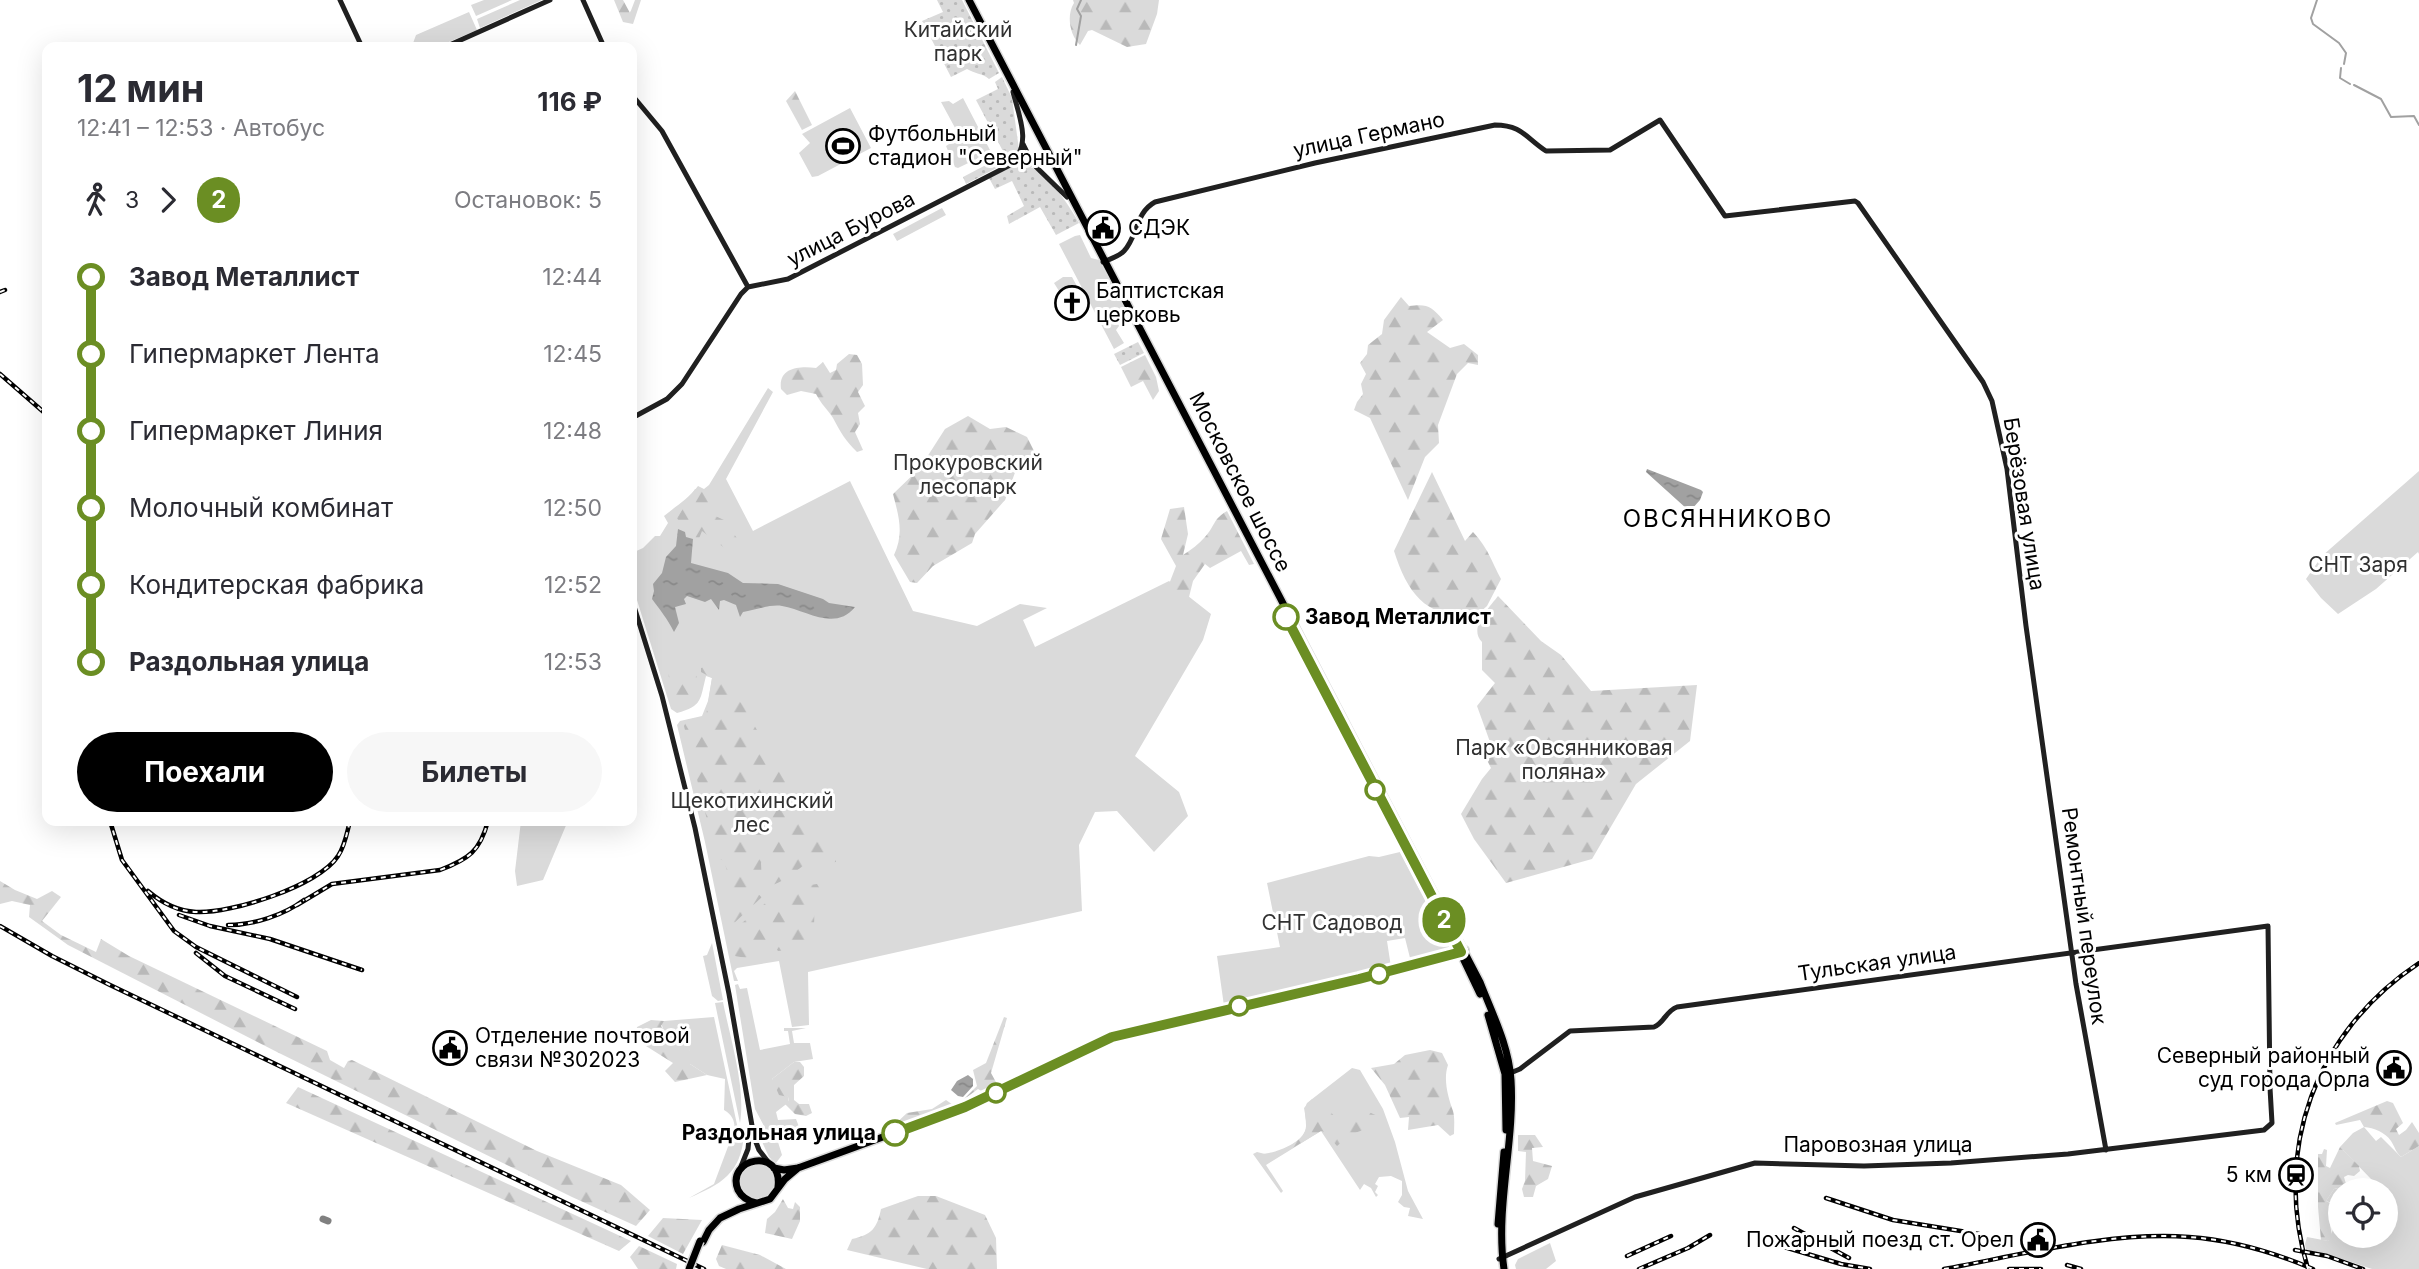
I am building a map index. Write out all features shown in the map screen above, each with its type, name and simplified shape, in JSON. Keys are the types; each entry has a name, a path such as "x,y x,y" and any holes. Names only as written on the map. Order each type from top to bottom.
{"main road":[{"path":"340,0 360,42"},
{"path":"456,42 550,0"},
{"path":"583,0 602,42"},
{"name":"Московское шоссе","path":"967,0 1036,133"},
{"name":"Московское шоссе","path":"967,0 1415,858 1496,1021 1508,1074 1511,1119 1501,1259"},
{"path":"1013,92 1023,140 1033,164 1067,197"},
{"path":"637,101 662,131 748,287 732,304 682,384 667,399 637,415"},
{"name":"улица Германо","path":"1103,262 1124,251 1146,207 1155,202 1246,179 1495,125 1513,126 1550,152 1603,151 1617,147 1660,120 1725,216 1855,201"},
{"path":"1012,163 1019,155 1028,132 1036,133"},
{"path":"1012,163 1033,164"},
{"name":"улица Бурова","path":"748,287 788,279 1012,163"},
{"path":"1039,169 1047,169 1052,164"},
{"name":"Московское шоссе","path":"1052,164 1103,262"},
{"name":"Берёзовая улица","path":"1855,201 1989,391 2007,469 2035,686"},
{"path":"637,615 663,696 695,828 744,1068 750,1122 757,1147 778,1176 778,1188"},
{"name":"Ремонтный переулок","path":"2035,686 2072,952 2106,1150"},
{"name":"Тульская улица","path":"1508,1074 1520,1069 1570,1031 1654,1027 1677,1007 2268,926 2272,1123"},
{"path":"740,1170 748,1163 758,1160 784,1170 798,1168 965,1107 1112,1037 1359,979 1463,951"},
{"name":"Московское шоссе","path":"1503,1269 1498,1228 1508,1074"},
{"path":"750,1122 748,1149 736,1183 739,1193 748,1201 757,1203"},
{"name":"Паровозная улица","path":"1501,1259 1638,1196 1755,1163 1864,1166 1934,1164 2106,1150 2261,1131 2272,1123"},
{"path":"701,1241 720,1218 771,1198 798,1168"},
{"path":"690,1269 711,1223 734,1205 739,1193"},
{"path":"1502,1247 1508,1252 1520,1251"},
{"path":"1503,1269 1520,1251"}],"green space":[{"path":"484,0 512,0 476,16 471,5"},
{"path":"520,0 542,0 480,28 477,19"},
{"path":"614,0 623,0 630,13 635,0 641,0 633,24 623,22"},
{"name":"Китайский парк","path":"937,0 962,0 999,73 989,79 967,69 951,77 922,21 943,12"},
{"path":"1073,0 1159,0 1146,44 1127,47 1092,30 1088,31 1080,45 1070,25"},
{"path":"469,12 477,30 449,42 413,42 416,35"},
{"path":"1002,77 1012,98 1019,150 1012,160 966,184 963,177 1005,155 976,100 998,89 995,82"},
{"path":"795,91 812,125 802,130 786,101"},
{"path":"963,98 991,152 958,168 955,167 946,146 960,137 941,102 949,101 953,104"},
{"path":"850,108 871,148 812,177 799,153 810,143 802,134"},
{"path":"1015,165 1032,167 1048,180 1063,197 1079,223 1056,235 1040,207 1009,224 1007,216 1024,206 1012,181 995,189 989,178"},
{"path":"942,208 946,215 897,241 893,234"},
{"path":"1080,235 1091,258 1099,260 1124,307 1123,321 1120,315 1115,317 1119,326 1116,330 1124,343 1114,349 1059,244"},
{"path":"1063,277 1072,277 1079,290 1064,299 1054,283"},
{"path":"1401,297 1409,306 1429,307 1443,320 1427,332 1450,348 1464,344 1478,355 1478,365 1468,363 1457,374 1438,425 1439,443 1425,457 1408,500 1370,418 1354,410 1363,394 1361,384 1366,374 1360,363 1367,354 1368,345 1382,334 1384,320"},
{"path":"1138,342 1144,353 1120,365 1114,354"},
{"path":"849,354 857,355 862,364 863,385 858,392 865,406 858,413 860,424 855,432 863,450 857,452 816,394 801,391 787,395 781,389 783,376 791,369 816,368 823,362 830,373 836,370 837,364"},
{"path":"1145,355 1156,377 1159,391 1153,400 1143,381 1131,387 1121,367"},
{"path":"768,388 773,392 726,479 753,531 850,481 913,611 977,626 1020,604 1047,608 1023,620 1035,647 1169,581 1211,614 1203,640 1135,756 1179,792 1188,816 1154,852 1117,811 1095,812 1079,845 1082,911 808,972 809,1025 792,1027 779,961 737,968 734,971 738,981 734,981 677,725 680,721 702,716 712,678 706,676 701,696 692,708 677,713 671,709 637,600 637,551 655,536 660,536 668,523 664,516 698,486 704,489"},
{"name":"Прокуровский лесопарк","path":"968,416 990,429 1006,427 1027,437 1035,453 1017,467 1005,500 975,534 972,543 933,566 917,583 910,582 894,555 900,533 893,494 920,468 945,429"},
{"name":"СНТ Заря","path":"2419,471 2419,554 2418,552 2376,589 2338,614 2306,579 2322,556"},
{"path":"1432,472 1465,541 1473,532 1486,549 1501,579 1487,606 1476,616 1444,613 1422,601 1406,580 1394,551"},
{"path":"695,489 710,490 713,515 724,520 749,555 739,559 702,531 696,546 677,518"},
{"path":"1184,507 1188,534 1183,555 1203,540 1227,511 1254,564 1249,565 1241,551 1210,568 1205,564 1193,581 1187,605 1166,592 1176,566 1161,539 1170,509"},
{"name":"Парк «Овсянниковая поляна»","path":"1498,596 1541,641 1561,655 1591,691 1697,685 1690,741 1636,784 1592,859 1506,883 1474,839 1461,814 1491,768 1486,758 1490,742 1477,706 1495,683 1482,670 1482,642 1477,631 1481,618"},
{"name":"Щекотихинский лес","path":"714,663 744,707 823,847 836,856 836,862 824,863 813,859 785,879 770,885 768,857 764,857 761,863 762,885 733,890 724,861 717,858 712,862 707,820 684,726 687,720 706,716 712,678 701,672 701,668"},
{"path":"694,671 702,689 697,703 690,707 681,707 674,701 668,673"},
{"path":"520,826 566,826 543,880 517,886 515,871"},
{"name":"СНТ Садовод","path":"1400,852 1450,947 1445,953 1411,962 1405,938 1387,941 1391,967 1224,1006 1217,956 1280,947 1267,883 1369,856 1379,857"},
{"path":"0,881 37,899 52,891 61,897 42,921 61,935 96,952 101,939 129,956 327,1051 330,1060 344,1068 348,1061 352,1060 537,1151 621,1185 650,1210 636,1226 277,1052 68,945 29,917 30,905 12,901 0,904"},
{"path":"817,884 820,889 815,894 814,926 811,932 813,939 809,948 778,951 770,940 768,954 746,958 735,956 730,940 743,934 742,923 782,889"},
{"path":"758,894 762,897 733,924 728,920 733,899"},
{"path":"712,943 723,1000 718,1001 712,996 703,956 707,955"},
{"path":"738,984 740,989 747,988 760,1050 790,1044 788,1031 784,1031 784,1028 806,1028 792,1031 794,1043 810,1043 813,1059 794,1062 772,1079 788,1097 789,1102 776,1112 778,1120 796,1119 801,1132 778,1142 782,1155 776,1163 769,1157 758,1133 764,1132 764,1126 755,1109 735,985"},
{"path":"723,1002 739,1078 740,1123 715,1003"},
{"path":"714,1017 739,1134 744,1134 739,1159 734,1168 711,1188 689,1198 714,1184 729,1144 732,1144 734,1125 732,1117 724,1110 725,1079 707,1075 690,1064 690,1051 664,1031 661,1023"},
{"path":"1004,1017 1007,1018 991,1073 997,1084 983,1092 978,1089 963,1100 977,1086 973,1070 986,1063"},
{"path":"651,1020 664,1021 661,1026 667,1034 677,1031 684,1035 690,1051 690,1064 707,1075 675,1082 665,1071 673,1063 646,1046 636,1035 637,1027"},
{"path":"1430,1050 1442,1053 1448,1065 1446,1082 1454,1120 1454,1134 1450,1136 1438,1125 1408,1130 1409,1117 1400,1118 1385,1085 1371,1068 1394,1064 1405,1055"},
{"path":"794,1062 800,1062 804,1067 804,1076 794,1085 794,1100 799,1104 809,1104 812,1113 806,1116 795,1114 785,1104 789,1101 788,1097 779,1095 772,1079"},
{"path":"1352,1068 1360,1070 1383,1109 1408,1191 1423,1219 1408,1216 1410,1208 1398,1202 1402,1195 1402,1181 1391,1176 1379,1177 1375,1184 1378,1186 1376,1197 1371,1188 1364,1184 1360,1190 1321,1131 1266,1165 1283,1191 1281,1193 1253,1154 1257,1152 1269,1155 1298,1140 1305,1130 1307,1103"},
{"path":"298,1087 631,1241 619,1251 286,1103"},
{"path":"1312,1099 1318,1106 1326,1107 1337,1119 1352,1119 1365,1112 1382,1118 1383,1122 1350,1135 1337,1146 1321,1131 1266,1164 1258,1157 1259,1154 1285,1148 1305,1132 1304,1108"},
{"path":"946,1100 956,1107 899,1128 893,1126 907,1113 932,1109"},
{"path":"2387,1101 2393,1103 2403,1123 2396,1129 2399,1135 2412,1122 2419,1133 2419,1146 2401,1157 2386,1135 2364,1127 2360,1120 2336,1125 2335,1123"},
{"path":"2364,1127 2376,1141 2381,1137 2401,1157 2419,1146 2419,1269 2372,1269 2306,1250 2307,1237 2328,1241 2328,1248 2398,1248 2398,1178 2370,1178 2340,1147 2353,1133"},
{"path":"1518,1135 1535,1135 1543,1147 1532,1148 1533,1161 1552,1166 1548,1179 1536,1186 1533,1197 1524,1197 1522,1189 1525,1181 1526,1152 1518,1151"},
{"path":"2340,1147 2359,1166 2360,1171 2354,1176 2328,1178 2328,1241 2321,1240 2318,1207 2318,1154 2322,1154 2324,1149 2327,1150 2326,1166 2330,1168"},
{"path":"758,1164 771,1169 776,1182 771,1195 758,1200 745,1195 740,1182 745,1169"},
{"path":"918,1196 936,1196 985,1215 996,1238 997,1269 927,1269 847,1250 852,1239 873,1230 881,1209"},
{"path":"783,1199 788,1208 793,1209 795,1202 800,1207 800,1221 792,1239 765,1233 767,1219"},
{"path":"663,1218 702,1220 683,1254 648,1236"},
{"path":"1550,1243 1556,1261 1546,1269 1516,1269 1518,1259"},
{"path":"722,1245 760,1255 786,1269 726,1269 719,1266 716,1259"},
{"path":"639,1246 677,1264 676,1269 638,1269 630,1257"}],"water":[{"path":"1647,469 1701,490 1703,492 1700,500 1691,510 1687,509 1646,472"},
{"path":"678,529 685,532 686,537 693,539 691,563 728,573 743,583 778,584 829,603 855,607 839,618 829,619 778,606 743,612 740,617 736,605 724,600 720,601 719,610 711,599 705,602 687,596 684,599 686,604 675,607 679,623 674,632 652,599 653,584 662,573 666,557 676,546"},
{"path":"968,1075 973,1079 973,1086 963,1097 958,1096 951,1090 957,1081"}],"waterway":[{"path":"1076,45 1081,16 1077,9 1081,0"},
{"path":"2317,0 2311,18 2313,24 2339,43 2346,53 2344,64"},
{"path":"2341,68 2340,78 2350,84"},
{"path":"2354,85 2381,99 2391,117 2414,116 2419,125"}],"taxiway":[{"path":"323,1219 328,1221"}],"railway":[{"path":"0,292 5,290"},
{"path":"0,374 42,411"},
{"path":"112,826 122,860 174,931 196,947 297,997"},
{"path":"148,891 170,906 196,912 230,908 273,896 313,878 328,867 338,856 349,826"},
{"path":"297,905 332,884 440,870 450,866 472,853 486,826"},
{"path":"228,925 268,918 304,900"},
{"path":"179,915 210,926 270,939 362,970"},
{"path":"0,926 110,985 704,1269"},
{"path":"196,953 225,976 295,1009"},
{"path":"2308,1269 2298,1225 2296,1181 2300,1138 2311,1097 2329,1059 2353,1023 2383,991 2419,963"},
{"path":"1826,1198 1893,1220 1979,1234"},
{"path":"1794,1228 1849,1258"},
{"path":"1639,1269 1688,1248 1710,1235"},
{"path":"1627,1256 1671,1236"},
{"path":"1944,1269 2097,1241 2159,1236 2237,1244 2313,1269"},
{"path":"1781,1246 1841,1264 1870,1269"},
{"path":"2295,1250 2327,1256 2363,1269"},
{"path":"2067,1265 2081,1269"},
{"path":"2009,1269 2041,1269"}],"bus line":[{"name":"2","path":"895,1133 986,1098 1112,1037 1461,952 1286,617"}],"place":[{"name":"Футбольный стадион \"Северный\"","path":"843,146"},
{"name":"СДЭК","path":"1103,228"},
{"name":"Баптистская церковь","path":"1072,303"},
{"name":"Завод Металлист","path":"1286,617"},
{"name":"Отделение почтовой связи №302023","path":"450,1048"},
{"name":"Северный районный суд города Орла","path":"2394,1068"},
{"name":"Раздольная улица","path":"895,1133"},
{"name":"5 км","path":"2296,1175"},
{"name":"Пожарный поезд ст. Орел","path":"2038,1240"}],"district":[{"name":"ОВСЯННИКОВО","path":"1728,519"}]}
